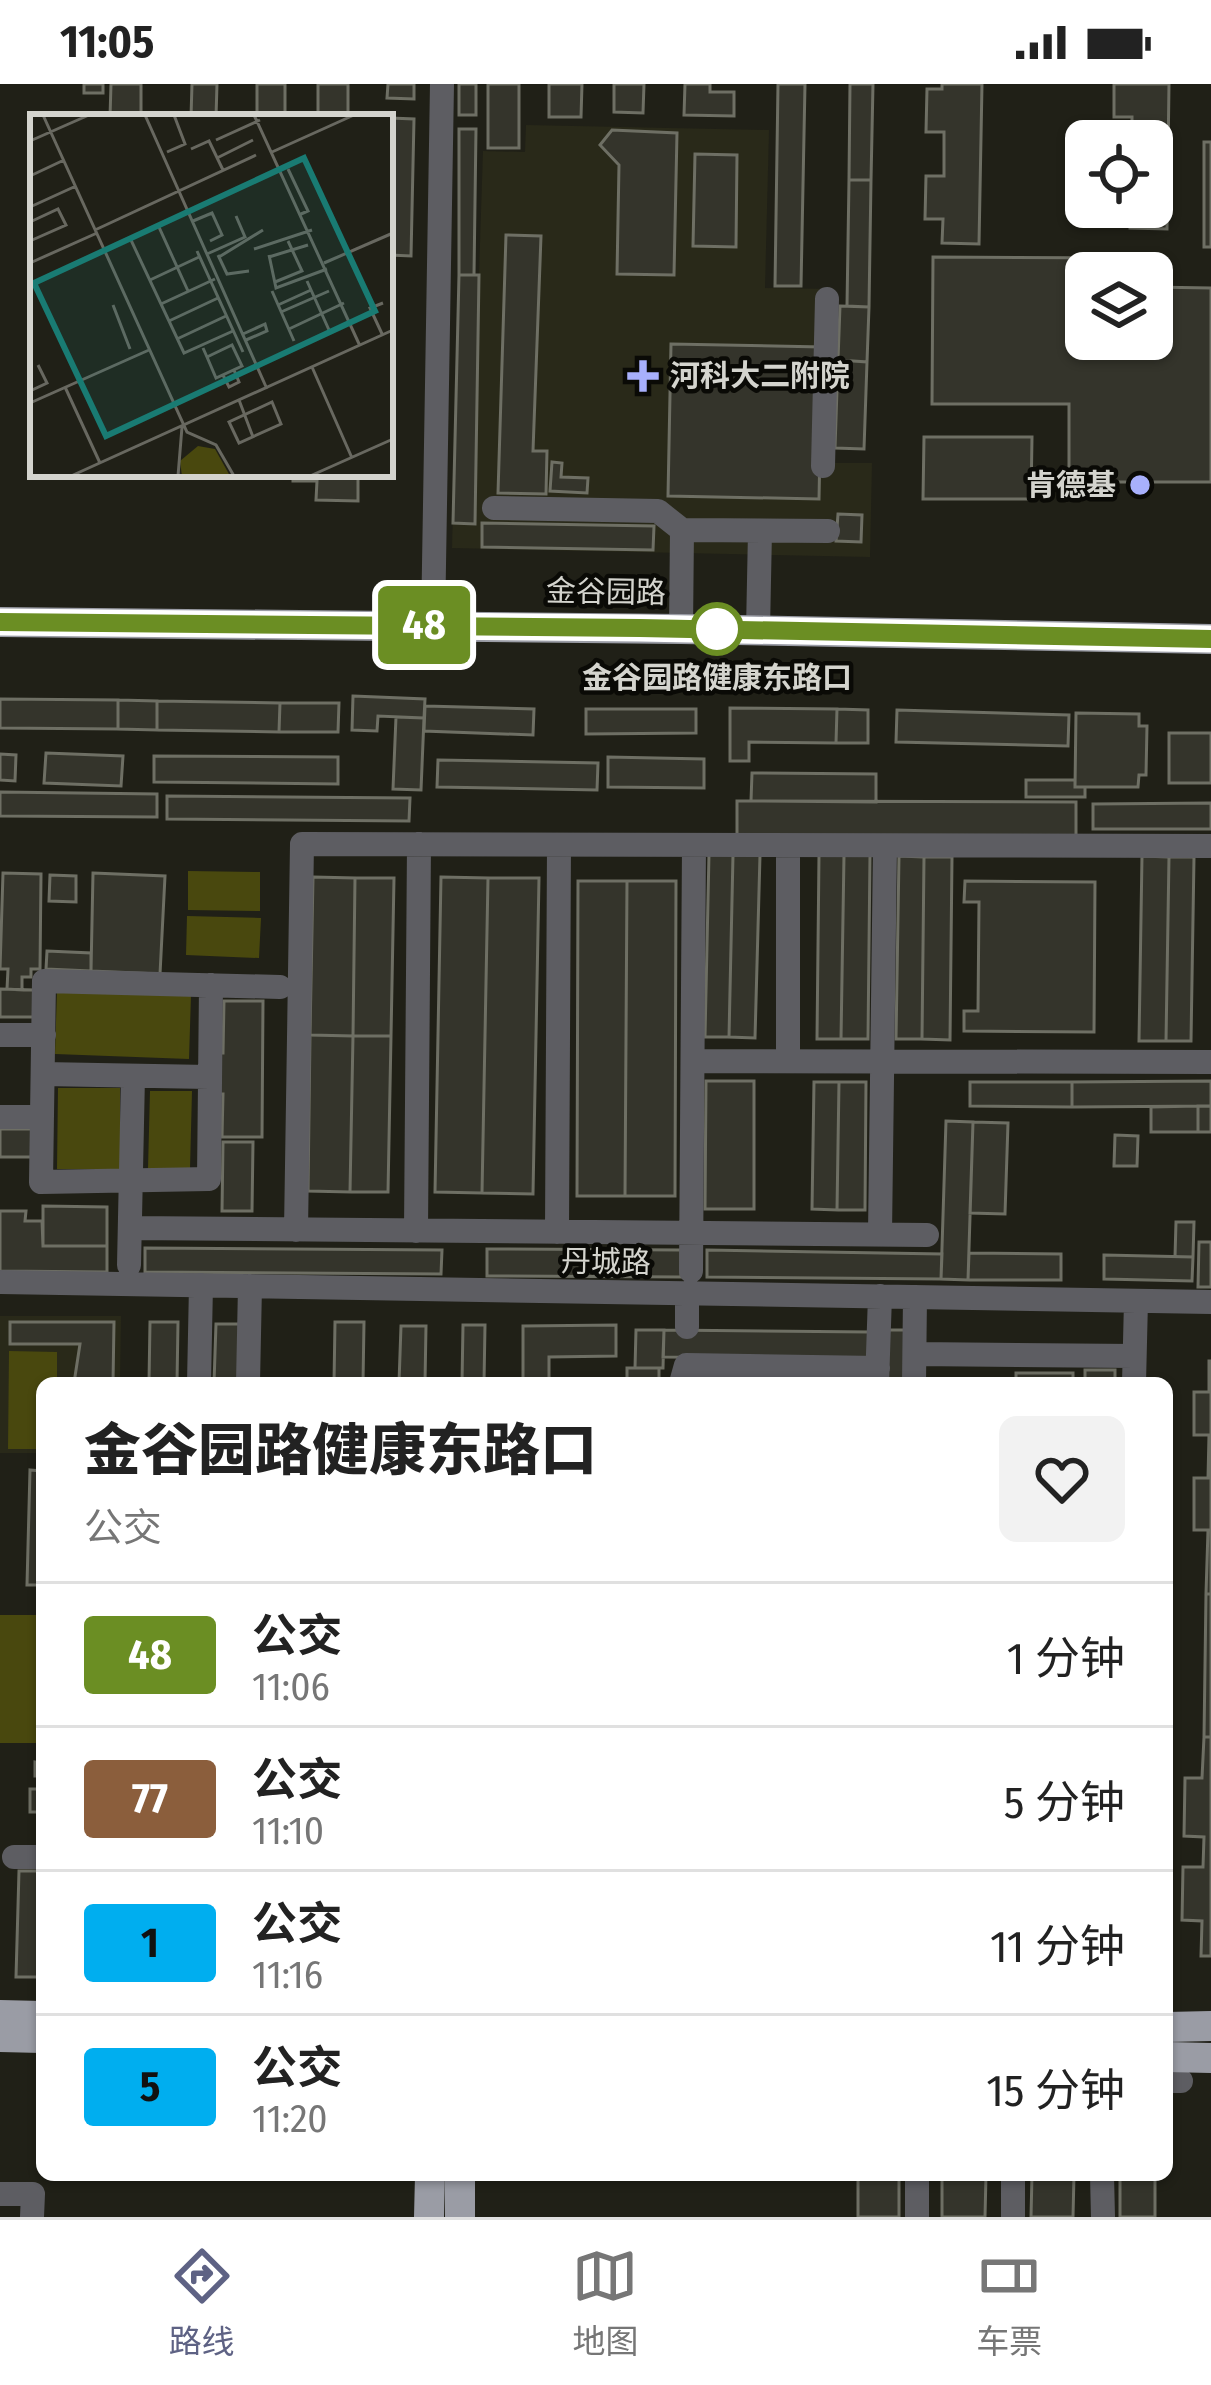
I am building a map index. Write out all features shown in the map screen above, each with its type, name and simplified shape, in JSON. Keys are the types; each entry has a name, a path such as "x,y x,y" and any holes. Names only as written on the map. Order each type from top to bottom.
{"main road":[{"name":"金谷园路","path":"0,611 758,624 1211,623"},
{"name":"金谷园路","path":"0,622 433,620"},
{"name":"金谷园路","path":"758,624 1211,639"},
{"path":"0,2015 36,2016"},
{"path":"1173,2026 1211,2026"},
{"path":"0,2037 36,2038"},
{"path":"1173,2073 1211,2058"},
{"path":"429,2217 430,2181"},
{"path":"460,2181 460,2217"}],"street":[{"path":"433,620 442,84"},
{"path":"823,466 827,299"},
{"path":"494,508 658,511 682,530 828,531"},
{"path":"681,623 682,530"},
{"path":"758,624 760,530"},
{"path":"296,1230 302,844 1211,846"},
{"path":"416,1231 418,844"},
{"path":"557,1232 559,845"},
{"path":"687,1327 692,1233 694,846"},
{"path":"788,846 788,1061"},
{"path":"880,1234 885,846"},
{"path":"211,985 208,1179 41,1182 44,981 211,985 280,987"},
{"path":"0,1035 44,1035"},
{"path":"692,1061 1211,1062"},
{"path":"43,1074 209,1077"},
{"path":"129,1265 133,1076"},
{"path":"0,1117 42,1118"},
{"path":"130,1228 926,1235"},
{"name":"丹城路","path":"0,1282 250,1286 689,1282 880,1296 1211,1302"},
{"path":"199,1377 201,1285"},
{"path":"248,1377 250,1286"},
{"path":"684,1369 878,1376 880,1296"},
{"path":"914,1377 915,1297"},
{"path":"1134,1377 1136,1301"},
{"path":"914,1354 1134,1356"},
{"path":"956,1355 956,1377"},
{"path":"14,1857 36,1857"},
{"path":"916,2181 916,2217"},
{"path":"1013,2181 1013,2217"},
{"path":"1102,2181 1102,2217"},
{"path":"0,2194 33,2194 32,2217"}],"shaded area":[{"name":"河科大二附院","path":"526,125 769,130 765,288 832,289 828,463 872,463 870,557 452,548 459,275 479,274 483,151 525,152"},
{"path":"188,871 260,872 260,911 188,910"},
{"path":"187,916 261,918 259,958 186,955"},
{"path":"57,991 191,995 189,1059 55,1054"},
{"path":"58,1088 120,1088 120,1169 57,1169"},
{"path":"150,1091 192,1091 190,1169 148,1169"},
{"path":"0,1316 121,1316 120,1377 36,1377 36,1453 0,1453"},
{"path":"9,1351 57,1352 57,1377 36,1377 36,1449 8,1449"},
{"path":"0,1615 36,1615 36,1743 0,1743"}],"building":[{"path":"84,84 103,84 103,93 84,93"},
{"path":"111,84 141,84 141,114 110,114"},
{"path":"192,84 217,84 216,114 191,114"},
{"path":"257,84 285,84 285,114 257,114"},
{"path":"318,84 348,84 348,114 318,114"},
{"path":"388,84 414,84 414,99 387,98"},
{"path":"459,84 476,84 476,115 459,115"},
{"path":"488,84 519,84 519,148 488,148"},
{"path":"549,84 582,84 581,117 549,117"},
{"path":"614,84 644,84 643,113 614,112"},
{"path":"685,84 710,84 710,92 734,92 734,116 684,115"},
{"path":"778,84 805,84 801,286 775,286"},
{"path":"850,84 873,84 871,180 849,180"},
{"path":"942,84 982,84 979,244 942,243 943,219 925,219 926,176 944,176 944,132 926,132 927,89 942,89"},
{"path":"1114,84 1169,84 1169,120 1114,117"},
{"path":"393,118 414,119 411,256 393,255"},
{"path":"459,129 476,129 474,275 459,275"},
{"path":"612,130 677,133 674,275 617,274 619,165 600,145"},
{"path":"1204,142 1211,142 1211,247 1204,247"},
{"path":"695,154 737,155 736,247 693,246"},
{"path":"849,180 871,180 869,307 847,306"},
{"path":"506,235 541,236 533,451 547,451 546,494 498,493"},
{"path":"933,257 1065,258 1065,360 1173,360 1173,287 1211,288 1211,482 1069,482 1069,404 932,404"},
{"path":"459,275 479,275 475,524 453,523"},
{"path":"840,306 869,307 867,362 838,360"},
{"path":"671,344 822,347 819,499 668,496"},
{"path":"838,360 867,362 864,449 835,448"},
{"path":"924,437 1032,437 1031,499 923,499"},
{"path":"552,462 562,463 561,477 588,478 587,493 550,491"},
{"path":"293,477 358,477 358,501 316,500 317,481 293,481"},
{"path":"838,514 862,515 861,542 836,541"},
{"path":"482,523 654,526 653,550 482,547"},
{"path":"353,696 425,699 424,718 378,716 377,731 352,730"},
{"path":"0,699 118,700 118,729 0,728"},
{"path":"118,700 157,701 157,730 118,729"},
{"path":"157,701 280,703 279,732 157,730"},
{"path":"280,703 339,703 338,732 279,732"},
{"path":"425,706 534,709 533,735 424,731"},
{"path":"730,708 837,709 836,743 749,742 749,761 730,761"},
{"path":"586,709 696,709 696,733 586,734"},
{"path":"837,709 868,710 868,743 836,743"},
{"path":"897,710 1069,715 1068,746 896,742"},
{"path":"1076,713 1139,714 1139,726 1147,726 1146,775 1139,775 1138,787 1075,787"},
{"path":"396,717 424,718 421,790 393,789"},
{"path":"1169,733 1211,733 1211,783 1169,783"},
{"path":"46,753 123,756 121,786 44,783"},
{"path":"0,754 16,755 15,781 0,780"},
{"path":"154,756 338,757 338,784 154,782"},
{"path":"608,757 704,759 704,788 608,787"},
{"path":"438,760 598,763 597,790 437,787"},
{"path":"752,773 876,774 876,802 751,801"},
{"path":"1026,780 1075,780 1075,787 1085,787 1085,797 1026,797"},
{"path":"0,792 157,794 157,817 0,816"},
{"path":"167,796 410,798 409,821 167,819"},
{"path":"737,801 1076,802 1076,837 737,836"},
{"path":"1211,803 1211,829 1093,829 1093,804"},
{"path":"709,854 733,855 729,1037 705,1037"},
{"path":"733,855 760,855 755,1038 729,1037"},
{"path":"819,855 844,855 841,1039 817,1039"},
{"path":"844,855 870,855 868,1039 841,1039"},
{"path":"899,856 924,857 922,1039 896,1039"},
{"path":"1142,856 1169,857 1166,1041 1139,1041"},
{"path":"924,857 952,857 950,1040 922,1039"},
{"path":"1169,857 1194,857 1191,1041 1166,1041"},
{"path":"3,873 41,874 40,969 31,969 31,977 22,977 22,990 7,989 8,969 0,969"},
{"path":"93,873 165,876 160,974 91,971"},
{"path":"50,875 76,876 76,902 49,901"},
{"path":"313,877 355,878 353,1036 310,1035"},
{"path":"441,877 488,878 482,1193 435,1192"},
{"path":"355,878 394,878 391,1036 353,1036"},
{"path":"488,878 539,878 533,1194 482,1193"},
{"path":"578,881 627,881 625,1196 577,1196"},
{"path":"627,881 676,881 675,1196 625,1196"},
{"path":"965,881 1095,882 1094,1032 964,1031 964,1011 978,1011 979,902 964,902"},
{"path":"47,951 91,953 91,971 46,969"},
{"path":"0,989 34,990 34,1017 0,1017"},
{"path":"224,1001 263,1001 262,1137 222,1137 223,1094 216,1094"},
{"path":"310,1035 353,1036 350,1192 308,1191"},
{"path":"353,1036 391,1036 388,1192 350,1192"},
{"path":"706,1081 754,1081 754,1209 705,1209"},
{"path":"1211,1081 1211,1106 1072,1107 1072,1082"},
{"path":"814,1082 839,1082 837,1210 812,1209"},
{"path":"839,1082 866,1082 865,1210 837,1210"},
{"path":"970,1082 1072,1082 1072,1107 970,1106"},
{"path":"1198,1106 1198,1132 1151,1132 1151,1107"},
{"path":"1198,1106 1211,1106 1211,1132 1198,1132"},
{"path":"946,1121 973,1122 968,1280 941,1279"},
{"path":"973,1122 1008,1123 1005,1214 970,1213"},
{"path":"0,1129 34,1129 34,1157 0,1157"},
{"path":"1115,1135 1138,1136 1137,1166 1114,1166"},
{"path":"223,1142 253,1142 252,1211 222,1211"},
{"path":"43,1206 107,1207 107,1246 43,1246"},
{"path":"0,1211 26,1211 25,1221 42,1221 43,1246 107,1246 107,1272 0,1271"},
{"path":"1176,1222 1194,1222 1193,1257 1175,1257"},
{"path":"1199,1242 1211,1242 1211,1287 1198,1287"},
{"path":"145,1248 442,1250 441,1274 145,1272"},
{"path":"487,1249 681,1250 681,1277 487,1276"},
{"path":"707,1250 942,1254 941,1279 707,1277"},
{"path":"969,1253 1061,1254 1061,1280 968,1280"},
{"path":"1104,1255 1193,1257 1192,1281 1104,1279"},
{"path":"10,1322 114,1322 113,1377 75,1377 80,1344 10,1344"},
{"path":"150,1322 178,1322 177,1377 149,1377"},
{"path":"335,1322 364,1322 363,1377 334,1377"},
{"path":"216,1324 240,1324 239,1377 214,1377"},
{"path":"463,1325 485,1325 484,1377 462,1377"},
{"path":"616,1325 616,1356 549,1357 549,1377 523,1377 523,1326"},
{"path":"401,1326 426,1326 425,1377 399,1377"},
{"path":"636,1330 664,1330 663,1368 635,1368"},
{"path":"664,1330 870,1332 870,1358 663,1357"},
{"path":"888,1330 906,1330 905,1377 887,1377"},
{"path":"1209,1361 1211,1594 1206,1594 1208,1530 1194,1530 1194,1478 1208,1478 1209,1435 1194,1435 1194,1392 1209,1392"},
{"path":"627,1368 659,1368 659,1377 627,1377"},
{"path":"1085,1370 1115,1370 1115,1377 1085,1377"},
{"path":"1016,1373 1073,1373 1073,1377 1016,1377"},
{"path":"30,1470 36,1470 36,1585 27,1585"},
{"path":"1206,1594 1211,1594 1211,1737 1204,1737"},
{"path":"1204,1737 1211,1737 1211,1956 1201,1956 1202,1921 1182,1920 1183,1867 1203,1867 1204,1837 1184,1836 1185,1778 1202,1778"},
{"path":"30,1789 36,1789 36,1812 30,1812"},
{"path":"19,1871 36,1871 36,1977 16,1977"},
{"path":"858,2181 899,2181 899,2217 858,2217"},
{"path":"942,2181 986,2181 985,2217 942,2217"},
{"path":"1032,2181 1074,2181 1073,2217 1031,2217"},
{"path":"1120,2181 1155,2181 1155,2217 1120,2217"}],"bus line":[{"name":"48","path":"0,622 1211,639"}],"place":[{"name":"河科大二附院","path":"643,376"},
{"name":"肯德基","path":"1140,485"},
{"name":"金谷园路健康东路口","path":"717,629"}]}
